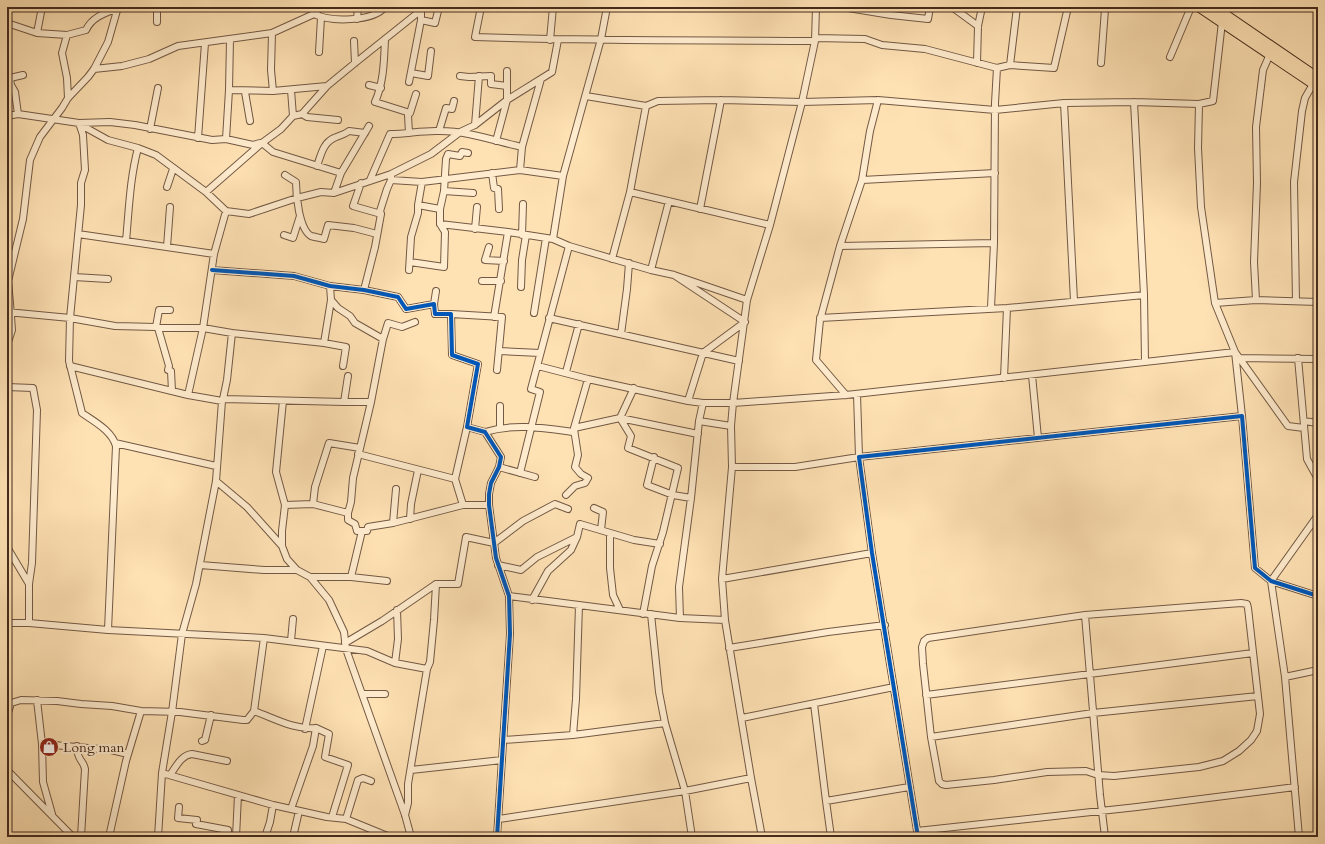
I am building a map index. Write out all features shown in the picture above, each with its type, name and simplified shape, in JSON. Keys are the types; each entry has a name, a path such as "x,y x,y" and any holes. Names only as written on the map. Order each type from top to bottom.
{"main road":[{"path":"1199,7 1316,83"},
{"path":"1214,7 1316,83"}],"street":[{"path":"36,33 42,7"},
{"path":"157,7 157,22"},
{"path":"94,69 122,66 150,59 178,46 272,33 314,14 321,7"},
{"path":"356,20 358,7"},
{"path":"314,14 321,18 356,20 382,11 385,7"},
{"path":"421,20 435,23 438,7"},
{"path":"481,7 475,37 550,40 865,39 882,45 925,49 997,68 1010,65 1054,68 1068,7"},
{"path":"550,40 553,7"},
{"path":"553,239 563,176 601,39 606,7"},
{"path":"762,837 729,648 722,579 732,467 732,403 747,300 770,225 802,102 815,40 816,7"},
{"path":"842,7 874,10 928,19 930,7"},
{"path":"952,7 978,26"},
{"path":"977,63 978,26 982,7"},
{"path":"1010,65 1017,7"},
{"path":"1100,7 1105,9 1101,63"},
{"path":"1170,57 1191,7"},
{"path":"7,22 36,33 67,35 86,30 98,16 118,8"},
{"path":"7,345 12,330 7,281 23,219 30,160 40,137 68,98 94,69 108,42 118,8"},
{"path":"409,82 423,9"},
{"path":"206,192 293,116 302,114 327,86 423,9"},
{"path":"319,52 321,18"},
{"path":"586,96 646,106 658,101 721,100 802,102 878,100 995,110 1064,103 1134,102 1199,104 1213,101 1222,22"},
{"path":"272,33 271,70 273,91"},
{"path":"67,35 62,53 67,78 68,98"},
{"path":"226,140 230,39"},
{"path":"385,39 381,88 375,102 410,113"},
{"path":"364,290 375,247 381,214 380,211 391,177 431,154 460,132 475,125 507,100 552,72 558,40"},
{"path":"354,41 355,63"},
{"path":"198,138 205,43"},
{"path":"411,73 428,76 431,50"},
{"path":"1256,300 1254,262 1257,183 1256,127 1263,70 1270,54"},
{"path":"991,308 994,243 995,110 997,68"},
{"path":"496,141 507,100 508,71"},
{"path":"18,114 15,92 8,78 22,75"},
{"path":"460,76 491,76 491,84 507,86"},
{"path":"475,125 479,76"},
{"path":"520,170 522,147 541,79"},
{"path":"1296,301 1294,182 1302,111 1305,98 1316,83"},
{"path":"369,85 381,88"},
{"path":"229,90 245,92 273,91 327,86"},
{"path":"150,129 158,88"},
{"path":"291,90 293,116"},
{"path":"245,92 250,121"},
{"path":"409,133 408,115 416,94"},
{"path":"700,209 721,100"},
{"path":"846,395 816,360 820,318 840,246 862,180 870,131 878,100"},
{"path":"439,130 446,108 452,109 454,102"},
{"path":"1134,102 1144,295 1145,362"},
{"path":"1064,103 1074,301"},
{"path":"1199,104 1198,148 1201,208 1214,303 1235,352 1288,426 1304,428"},
{"path":"612,259 630,192 646,106"},
{"path":"7,116 18,114 54,118 80,124 108,140 138,148 156,155 206,192 226,211 249,214 297,198 321,192 334,192 370,180 391,177 422,182 520,170 563,176"},
{"path":"302,114 307,117 338,120"},
{"path":"80,124 110,122 135,125 212,140 226,140 253,145 263,142"},
{"path":"80,124 83,135 85,170 81,183 81,205 70,318 70,366 82,413 109,433 114,439 115,443 108,630"},
{"path":"334,192 341,173 369,126"},
{"path":"370,180 390,134 439,130 460,132 522,147"},
{"path":"317,166 328,141 349,131 365,133"},
{"path":"263,142 273,152 341,173"},
{"path":"126,241 133,165 138,148"},
{"path":"410,262 444,268 445,232 440,224 440,208 444,191 446,159 448,154 460,156 462,152 468,153"},
{"path":"167,187 173,169"},
{"path":"492,173 494,188 498,189 499,209"},
{"path":"862,180 995,173"},
{"path":"285,175 296,182 301,220 304,228 311,236 324,238 328,225 354,228 377,234"},
{"path":"409,270 411,237 418,213 422,182"},
{"path":"361,183 353,206 381,214"},
{"path":"444,191 473,193"},
{"path":"630,192 770,225"},
{"path":"651,270 669,201"},
{"path":"521,287 524,235 523,204"},
{"path":"418,205 440,208"},
{"path":"167,247 170,207"},
{"path":"475,229 477,207"},
{"path":"188,395 203,328 214,254 226,211"},
{"path":"284,235 293,238 300,214"},
{"path":"440,224 553,239 612,259 674,275 747,300"},
{"path":"494,317 508,232"},
{"path":"78,234 214,254"},
{"path":"534,313 546,238"},
{"path":"840,246 994,243"},
{"path":"520,473 540,392 531,390 549,318 570,246"},
{"path":"489,247 485,260 504,261"},
{"path":"621,334 629,263"},
{"path":"212,270 294,276 330,286 364,290 398,297 406,310 434,304"},
{"path":"674,275 745,322"},
{"path":"74,277 108,279"},
{"path":"482,281 501,281"},
{"path":"324,343 331,300 330,286"},
{"path":"436,291 434,304 435,314 502,318 497,370"},
{"path":"820,318 1008,308 1144,295"},
{"path":"331,300 338,308 350,316 355,323 383,339"},
{"path":"1214,303 1256,300 1318,302"},
{"path":"1004,378 1008,308"},
{"path":"170,310 159,310 157,327 169,366 168,370 171,371 172,391"},
{"path":"9,312 70,318 115,326 203,328 232,333 324,343 346,347 343,366"},
{"path":"451,314 452,355 478,364 467,427 455,479 463,505"},
{"path":"549,318 703,352 739,359 746,358"},
{"path":"415,322 402,327 388,323 383,339 371,402 353,478 348,520 355,524 358,531 367,531 368,527 393,523 463,505 489,505"},
{"path":"688,401 703,352 745,322"},
{"path":"566,372 579,324"},
{"path":"158,837 162,773 172,712 182,634 196,584 216,481 222,400 227,380 232,333"},
{"path":"499,351 540,353"},
{"path":"538,366 566,372 588,379 688,401 703,403 732,403 856,394 1235,352"},
{"path":"1235,352 1255,568 1271,581 1318,596"},
{"path":"1240,358 1298,358 1318,360"},
{"path":"1298,358 1307,459 1318,479"},
{"path":"70,366 188,395 222,400 371,402"},
{"path":"1032,375 1038,438"},
{"path":"344,402 348,376"},
{"path":"467,427 485,432 500,427 532,427 574,432 588,379"},
{"path":"7,387 33,388 37,410 32,563 29,584 29,623"},
{"path":"620,418 634,388"},
{"path":"856,394 858,458 909,787 918,834 1295,787"},
{"path":"282,401 276,472 285,505 282,546"},
{"path":"680,618 679,587 691,498 699,421 703,403"},
{"path":"500,406 500,427"},
{"path":"732,467 795,467 858,458 1242,416"},
{"path":"574,428 620,418 698,434"},
{"path":"620,418 631,436 628,448 678,468 673,495 668,507 660,544 652,566 643,614"},
{"path":"699,421 731,426"},
{"path":"1304,421 1318,423"},
{"path":"566,495 575,486 585,483 588,478 581,474 575,467 578,455 574,428"},
{"path":"485,432 501,456 499,467 491,483 489,505 498,565 509,596 510,634 497,837"},
{"path":"115,443 216,466"},
{"path":"313,504 316,487 329,443 418,470 455,479"},
{"path":"654,458 647,485 673,495 691,498"},
{"path":"499,467 535,477"},
{"path":"410,519 411,504 418,470"},
{"path":"216,481 247,507 282,546 287,559 297,570 310,577 329,600 344,632 346,646 405,815 411,837"},
{"path":"393,523 396,489"},
{"path":"285,505 313,504 348,513"},
{"path":"346,646 382,622 396,610 436,584 458,584 466,537 494,543 523,521 555,504 568,509"},
{"path":"594,508 603,512 601,530"},
{"path":"1299,837 1285,677 1271,581 1318,515"},
{"path":"532,600 548,571 571,550 578,537 580,524 634,540 660,544"},
{"path":"351,577 362,531"},
{"path":"610,533 610,568 613,595 620,610"},
{"path":"498,565 521,570 537,558 578,537"},
{"path":"7,547 29,584"},
{"path":"722,579 872,553"},
{"path":"200,565 264,570 297,570"},
{"path":"310,577 351,577 387,581"},
{"path":"405,815 408,803 408,784 427,669 430,662 432,648 436,584"},
{"path":"509,596 643,614 680,618 725,620"},
{"path":"1245,603 1248,608 1260,714 1257,731 1251,740 1239,751 1223,761 1199,767 1171,771 1114,776 1098,775 1086,771 1047,772 994,780 946,785 942,784 939,781 931,737 922,646 924,641 928,638 1085,616 1245,603"},
{"path":"573,735 576,699 579,605"},
{"path":"395,663 398,639 396,610"},
{"path":"651,614 659,692 685,791 692,837"},
{"path":"1085,616 1101,811 1105,837"},
{"path":"291,641 293,619"},
{"path":"7,623 29,623 108,630 264,638 323,646 346,646 371,652 395,663 427,669"},
{"path":"729,648 828,632 885,625"},
{"path":"7,716 9,702 37,700 112,706 141,711 180,712 247,720 254,711 264,638"},
{"path":"305,729 323,646"},
{"path":"926,695 1253,653"},
{"path":"1285,677 1318,670"},
{"path":"742,718 894,687"},
{"path":"362,694 385,694"},
{"path":"931,737 1093,713 1258,696"},
{"path":"37,700 42,744 43,782 52,814"},
{"path":"814,704 831,837"},
{"path":"109,837 128,754 141,711"},
{"path":"254,711 294,726 305,729 316,728 329,734 325,757 348,765 332,817"},
{"path":"202,741 205,740 211,715"},
{"path":"503,740 573,735 666,723"},
{"path":"291,809 312,746 316,728"},
{"path":"42,744 77,746 111,750 128,754"},
{"path":"77,746 78,758 85,769 81,837"},
{"path":"170,775 182,758 187,754 227,761"},
{"path":"411,770 478,761 502,760"},
{"path":"7,770 73,837"},
{"path":"162,773 291,809 346,820 390,837"},
{"path":"346,820 358,780 363,778 371,781"},
{"path":"499,819 685,791 751,778"},
{"path":"826,801 909,787"},
{"path":"236,837 238,795"},
{"path":"265,837 270,822 273,804"},
{"path":"179,807 178,818 197,820 196,824 228,830 228,836 230,837"},
{"path":"293,837 299,811"}],"cycle path":[{"path":"212,270 294,276 330,286 364,290 398,297 406,309 434,304 435,314 451,314 452,355 478,364 467,427 485,432 501,457 499,467 491,483 489,505 496,558 509,596 510,634 497,837"},
{"path":"918,837 872,553 859,457 1242,416 1255,568 1271,581 1318,596"}],"place":[{"name":"Long man","path":"49,747"}]}
